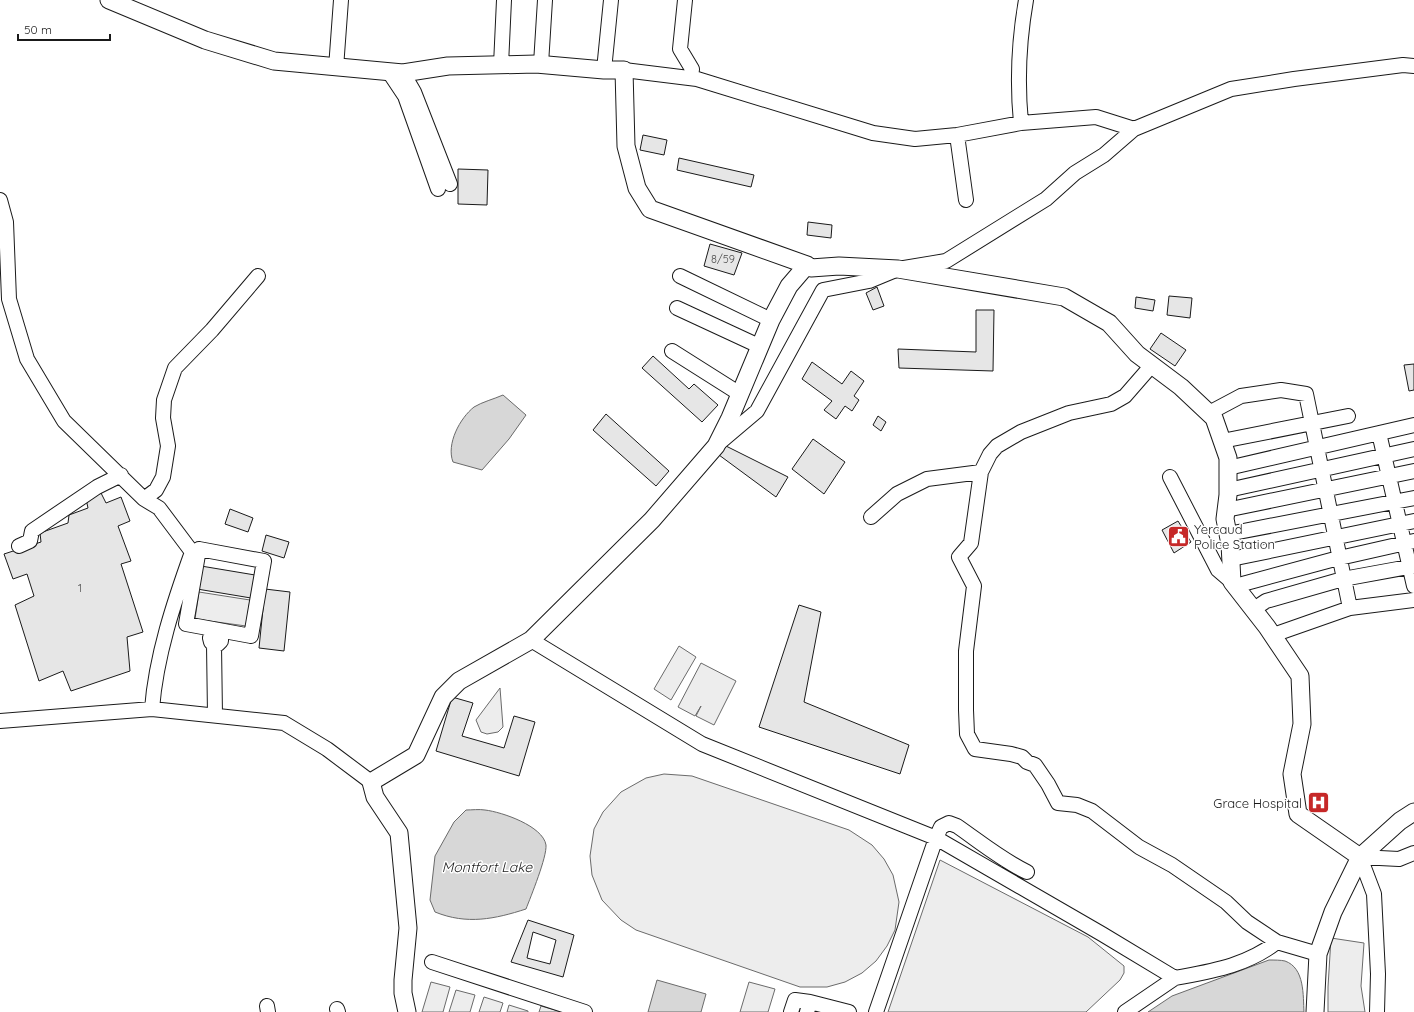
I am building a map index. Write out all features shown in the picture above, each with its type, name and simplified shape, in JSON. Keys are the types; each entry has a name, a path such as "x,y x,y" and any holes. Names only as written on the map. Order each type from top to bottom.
{"main road":[{"path":"109,0 204,40 274,61 336,68 396,72 448,66 541,64 604,70 624,70 626,146 637,188 650,209 807,265 811,268 840,266 898,269 1064,297 1109,323 1137,354 1182,387 1214,418 1228,458 1228,490 1225,519 1234,584 1254,609 1300,676 1302,724 1292,774 1298,814 1360,857"},
{"path":"407,1012 403,993 403,980 408,928 399,833 375,797 371,782 416,755 443,697 459,681 531,640 652,520 716,446 730,418 771,320 789,286 807,265"},
{"path":"1315,1012 1318,954 1333,912 1360,857 1400,821 1414,812"}],"street":[{"path":"336,68 341,0"},
{"path":"501,65 504,0"},
{"path":"541,64 545,0"},
{"path":"604,70 611,0"},
{"path":"685,0 680,49 692,69 691,78"},
{"path":"1021,123 1019,98 1020,51 1026,0"},
{"path":"716,446 757,411 823,290 869,281 898,269 946,261 1046,199 1075,173 1104,155 1134,129 1231,89 1294,78 1403,65 1414,66"},
{"path":"624,70 691,78 873,133 915,139 957,135 1021,123 1096,117 1134,129"},
{"path":"396,72 414,92 444,186"},
{"path":"957,135 966,200"},
{"path":"0,200 6,222 4,279 27,359 64,421 144,499 160,508 192,552 180,585 154,682 152,709"},
{"path":"144,499 156,490 163,477 168,446 163,418 164,400 175,368 212,330 258,276"},
{"path":"680,276 771,320"},
{"path":"677,308 759,346"},
{"path":"672,351 740,394"},
{"path":"1152,365 1124,396 1111,404 1069,413 1022,432 997,446 990,454 981,472 971,543 959,557 974,586 966,651 967,734 975,749 1011,754 1022,757 1027,762 1035,765 1048,784 1058,803 1076,805 1092,811 1139,847 1172,865 1226,902 1247,922 1276,942 1318,954"},
{"path":"1209,413 1241,396 1281,390 1306,394 1324,490 1350,608"},
{"path":"1222,441 1348,416"},
{"path":"1228,468 1414,425"},
{"path":"1379,433 1400,524 1409,542 1414,586"},
{"path":"1228,490 1414,448"},
{"path":"1226,510 1414,471"},
{"path":"871,517 897,494 927,480 981,472"},
{"path":"19,546 30,541 32,531 97,487 121,475"},
{"path":"1170,477 1218,570 1234,584 1409,542"},
{"path":"1228,534 1414,498"},
{"path":"1230,559 1414,521"},
{"path":"199,549 264,561 251,636 216,636 186,624 199,549"},
{"path":"1254,609 1266,601 1343,579 1412,567"},
{"path":"1272,635 1350,608 1414,600"},
{"path":"215,715 216,636"},
{"path":"531,640 702,744 936,838 1175,978"},
{"path":"0,721 152,709 284,723 327,749 371,782"},
{"path":"876,1012 936,838 942,827 949,823 953,824 999,855 1006,862 1027,872"},
{"path":"1377,1012 1378,974 1374,894 1360,857 1398,859 1414,853"},
{"path":"1125,1012 1175,978 1225,968 1261,954 1276,942"},
{"path":"432,962 585,1012"},
{"path":"791,1012 795,1000 808,1007 849,1012"}],"shaded area":[{"path":"199,592 250,600 246,626 195,619"},
{"path":"679,646 696,657 671,700 654,689"},
{"path":"701,663 736,681 714,725 696,716 701,706 695,716 678,707"},
{"path":"500,688 503,727 498,732 487,734 481,732 476,720"},
{"path":"664,774 692,776 849,830 872,845 884,859 893,875 899,902 895,930 887,946 876,961 862,973 845,982 827,987 800,987 636,930 621,920 602,900 592,875 590,856 594,829 603,812 621,792 646,778"},
{"path":"940,860 1088,937 1124,966 1124,973 1120,980 1086,1012 888,1012"},
{"path":"1331,938 1364,943 1361,986 1365,1012 1328,1012"},
{"path":"431,982 450,987 443,1012 422,1012"},
{"path":"749,982 775,989 768,1012 740,1012"},
{"path":"456,990 475,995 470,1012 449,1012"},
{"path":"484,997 503,1003 500,1012 479,1012"},
{"path":"509,1005 528,1011 528,1012 507,1012"},
{"path":"541,1006 562,1012 539,1012"}],"water":[{"path":"503,395 526,415 509,439 482,470 453,462 451,447 459,424 474,407"},
{"name":"Montfort Lake","path":"466,810 492,811 511,817 530,826 543,838 546,845 546,851 526,909 503,916 481,919 458,918 435,912 430,900 435,856 454,822"},
{"path":"1269,960 1285,961 1292,965 1296,970 1302,983 1304,1012 1148,1012 1172,996"},
{"path":"657,980 706,994 701,1012 648,1012"}],"building":[{"path":"643,135 667,140 664,155 640,150"},
{"path":"679,158 754,175 751,187 677,170"},
{"path":"458,169 488,170 487,205 458,204"},
{"path":"808,222 832,225 831,238 807,235"},
{"path":"710,244 742,253 734,275 704,266"},
{"path":"877,287 884,306 873,310 866,293"},
{"path":"1169,296 1192,298 1190,318 1167,315"},
{"path":"1136,297 1155,300 1153,311 1135,308"},
{"path":"976,310 994,310 993,371 899,368 898,349 976,352"},
{"path":"1161,333 1186,350 1175,366 1150,349"},
{"path":"653,356 689,389 694,384 718,405 702,422 642,368"},
{"path":"812,362 842,384 851,371 864,381 854,396 859,400 852,411 845,406 836,419 824,410 832,401 802,379"},
{"path":"1414,364 1414,390 1409,391 1404,365"},
{"path":"606,414 669,471 656,486 593,430"},
{"path":"878,416 886,422 881,431 873,425"},
{"path":"813,439 845,462 824,494 792,469"},
{"path":"724,445 788,477 776,497 719,455"},
{"path":"101,493 106,503 121,497 130,521 118,526 131,561 121,564 143,632 127,637 130,671 71,691 63,671 39,681 15,605 34,596 27,574 13,579 4,554 41,542 40,533 68,523 69,515 88,508 86,499"},
{"path":"230,509 253,518 248,532 225,524"},
{"path":"1178,521 1191,542 1174,553 1162,530"},
{"path":"266,535 289,542 284,558 262,551"},
{"path":"201,566 255,575 251,598 197,589"},
{"path":"265,589 290,592 284,651 259,648"},
{"path":"799,605 821,612 804,702 909,745 900,774 759,727"},
{"path":"452,697 473,703 462,736 504,748 514,716 535,722 519,776 436,751"},
{"path":"528,920 574,935 563,977 511,962","holes":["533,932 556,940 550,964 527,958"]}],"place":[{"name":"Yercaud Police Station","path":"1178,536"},
{"name":"Grace Hospital","path":"1318,803"}]}
